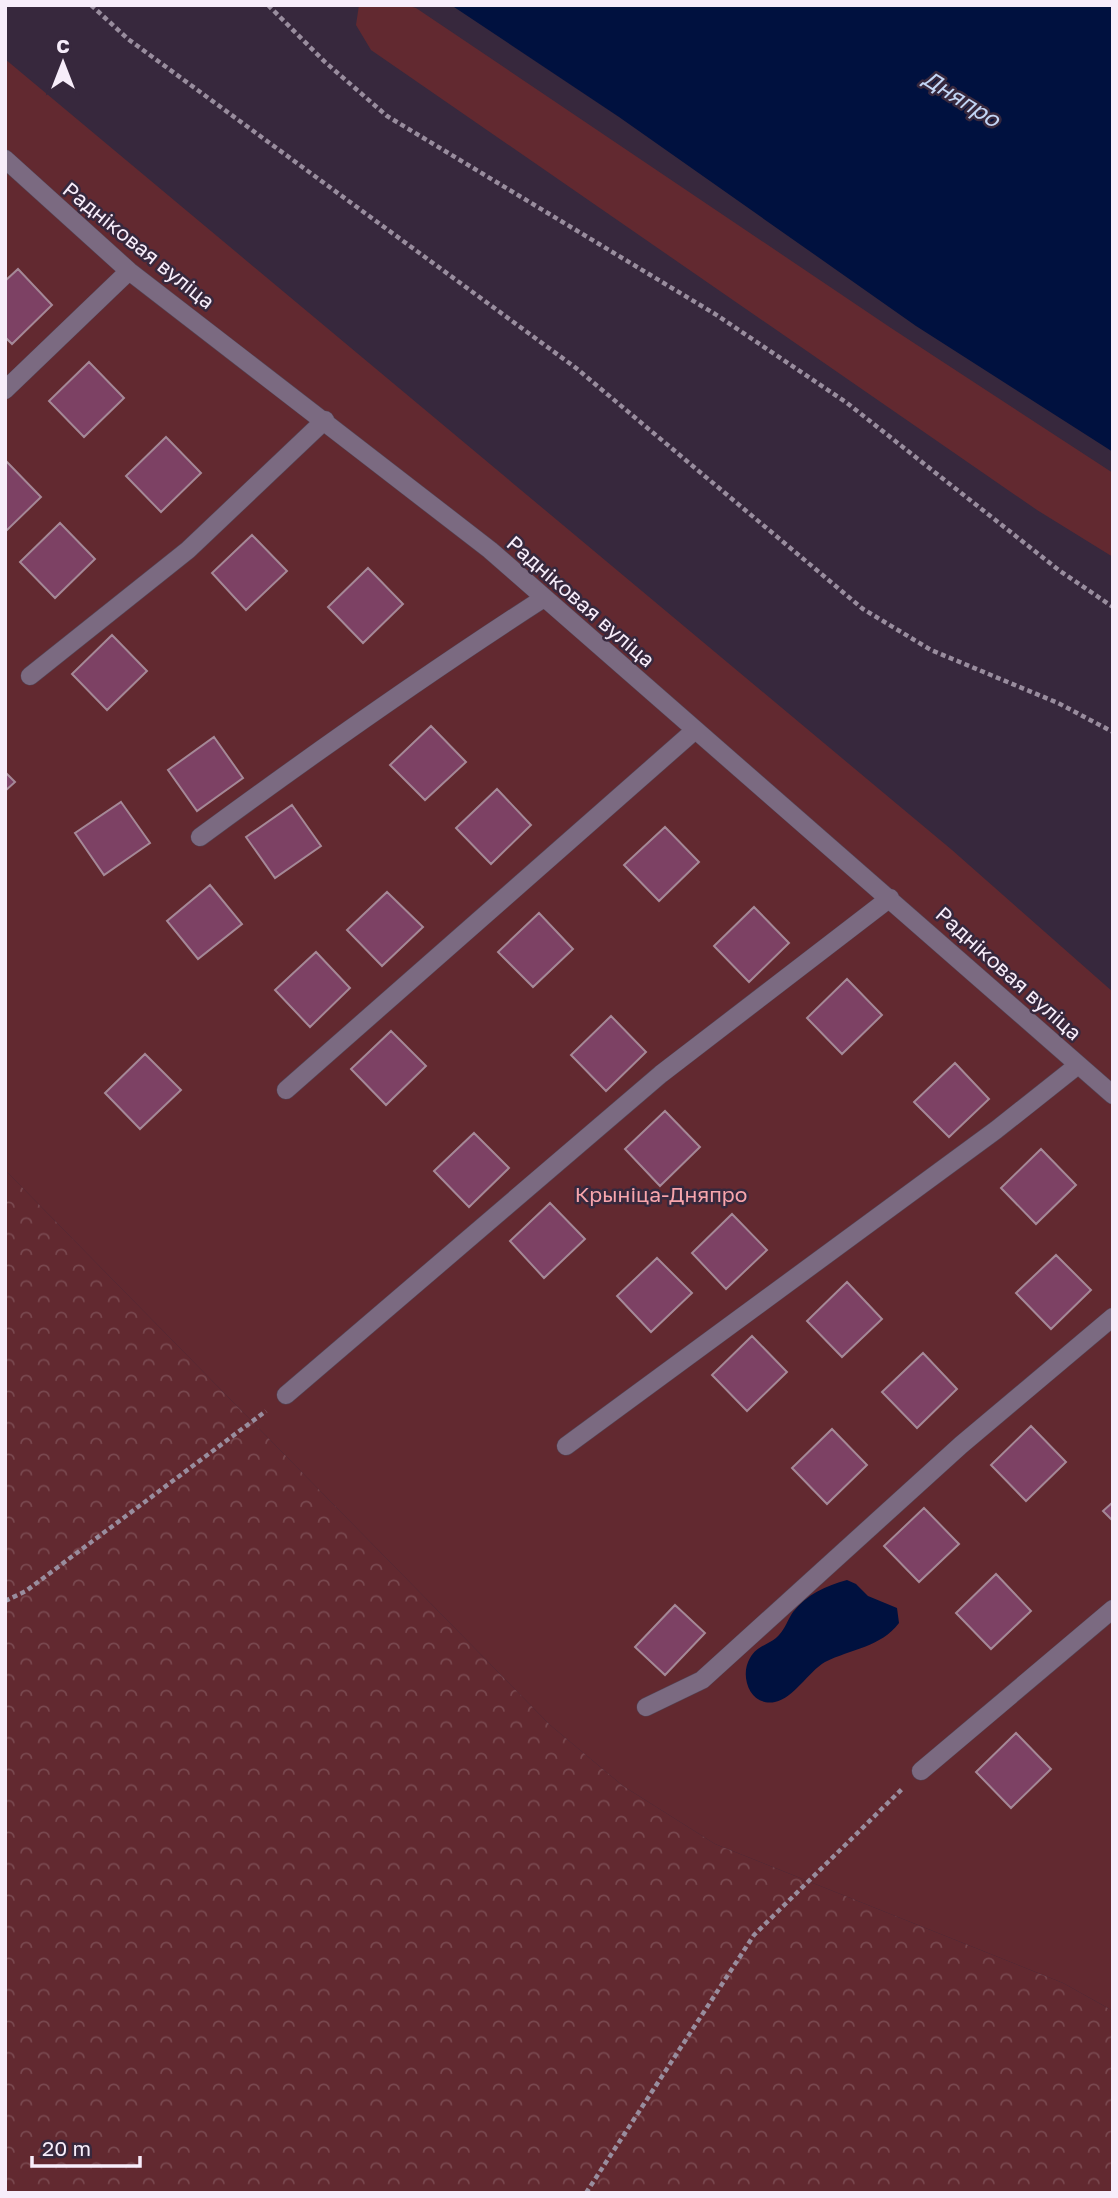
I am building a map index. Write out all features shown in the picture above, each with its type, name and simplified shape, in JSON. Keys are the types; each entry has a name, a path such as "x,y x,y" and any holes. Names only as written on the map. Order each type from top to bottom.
{"street":[{"name":"Радніковая вуліца","path":"5,159 129,271 480,542 1113,1094"},
{"path":"5,390 129,271"},
{"path":"30,676 188,550 325,420"},
{"path":"200,837 324,745 444,662 544,598"},
{"path":"286,1090 694,731"},
{"path":"286,1395 661,1074 890,898"},
{"path":"566,1446 996,1130 1078,1065"},
{"path":"646,1707 702,1680 961,1445 1113,1317"},
{"path":"920,1771 1113,1609"}],"path":[{"path":"91,5 128,39 576,368 863,609 931,650 1048,698 1113,732"},
{"path":"268,5 325,62 387,116 715,314 847,404 1060,571 1113,607"},
{"path":"5,1601 26,1591 286,1395"},
{"path":"586,2193 754,1935 920,1771"}],"green space":[{"path":"359,5 405,5 416,8 891,328 1113,473 1113,557 1037,510 371,50 356,25"},
{"name":"Крыніца-Дняпро","path":"5,59 952,850 1113,992 1113,2011 1063,1983 715,1844 623,1786 550,1725 5,1170"},
{"path":"5,1170 550,1725 623,1786 715,1844 1063,1983 1113,2011 1113,2193 5,2193"}],"water":[{"name":"Дняпро","path":"451,5 1113,5 1113,452 916,326 619,117"},
{"path":"847,1580 856,1584 868,1596 897,1608 899,1623 875,1642 825,1662 782,1700 759,1700 753,1695 746,1681 750,1658 779,1635 804,1600 824,1588"}],"building":[{"path":"18,269 52,305 12,344 5,337 5,281"},
{"path":"89,362 124,398 84,437 49,401"},
{"path":"166,437 201,473 161,512 126,476"},
{"path":"5,462 41,497 5,532"},
{"path":"60,523 95,559 55,598 20,562"},
{"path":"252,535 287,571 246,610 212,573"},
{"path":"368,568 403,604 363,643 328,607"},
{"path":"112,635 147,671 107,710 72,674"},
{"path":"431,726 466,762 425,800 390,765"},
{"path":"214,737 243,778 197,811 168,770"},
{"path":"5,772 15,782 5,791"},
{"path":"497,789 531,825 491,864 456,828"},
{"path":"121,802 150,843 104,875 75,833"},
{"path":"292,805 321,846 275,878 246,837"},
{"path":"665,827 699,862 659,901 624,865"},
{"path":"210,885 242,924 198,959 167,921"},
{"path":"387,892 423,927 382,966 347,930"},
{"path":"754,907 789,943 749,982 714,946"},
{"path":"539,913 573,949 533,987 498,952"},
{"path":"316,952 350,988 310,1027 275,990"},
{"path":"847,979 882,1015 842,1054 807,1018"},
{"path":"611,1016 646,1052 606,1091 571,1055"},
{"path":"391,1031 426,1066 386,1105 351,1069"},
{"path":"145,1054 181,1090 140,1129 105,1093"},
{"path":"955,1063 989,1099 949,1137 914,1102"},
{"path":"665,1111 700,1147 660,1186 625,1149"},
{"path":"474,1133 509,1168 469,1207 434,1171"},
{"path":"1041,1149 1076,1185 1036,1224 1001,1188"},
{"path":"550,1203 585,1239 544,1278 510,1241"},
{"path":"732,1214 767,1250 726,1289 692,1253"},
{"path":"1056,1255 1091,1290 1051,1329 1016,1293"},
{"path":"657,1258 692,1293 651,1332 617,1296"},
{"path":"847,1282 882,1319 842,1357 807,1321"},
{"path":"752,1336 787,1372 747,1411 712,1375"},
{"path":"923,1353 957,1389 917,1428 882,1392"},
{"path":"1031,1426 1066,1462 1026,1501 991,1465"},
{"path":"832,1429 867,1465 827,1504 792,1468"},
{"path":"1113,1502 1113,1521 1103,1511"},
{"path":"924,1508 959,1544 919,1582 884,1546"},
{"path":"996,1574 1031,1611 991,1649 956,1613"},
{"path":"675,1605 705,1633 665,1675 635,1647"},
{"path":"1016,1733 1051,1769 1011,1808 976,1772"}]}
